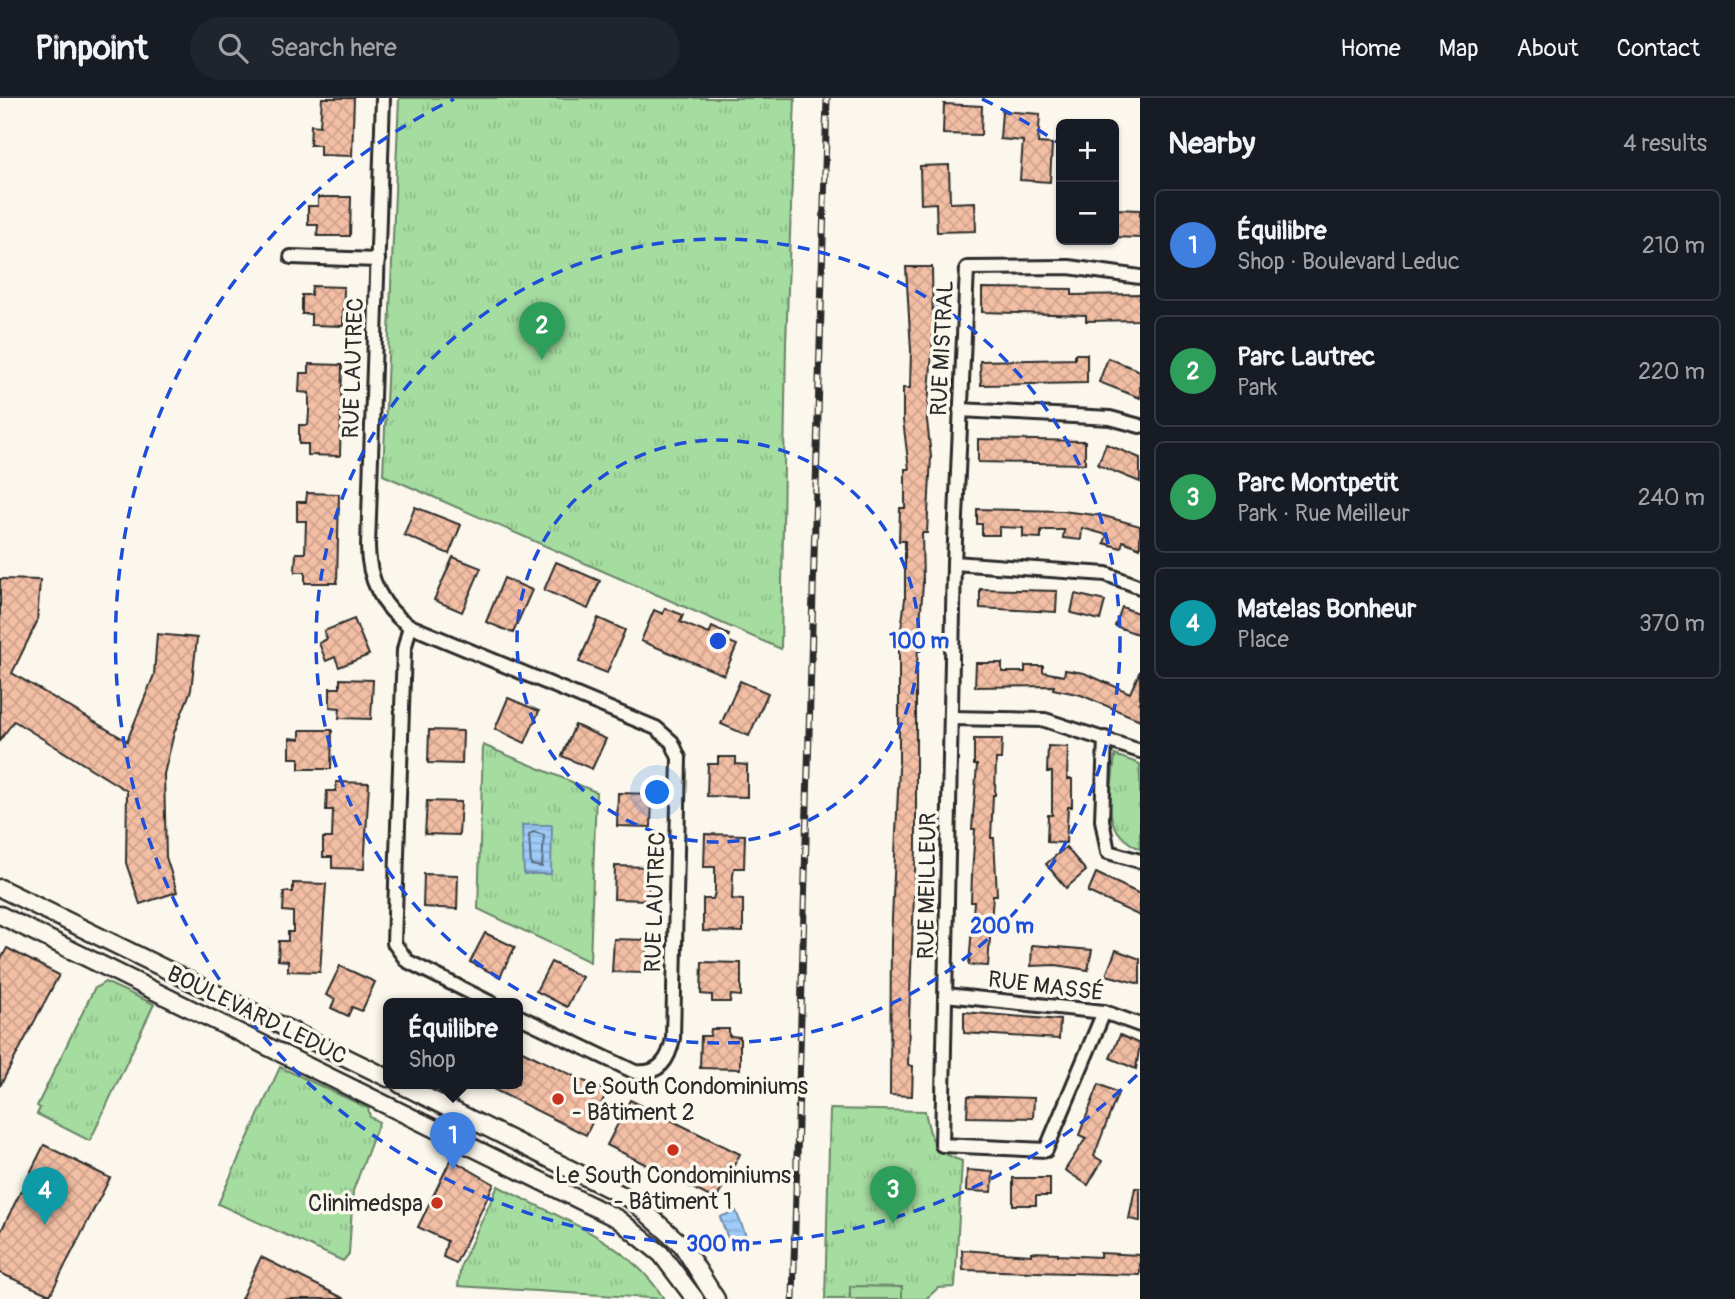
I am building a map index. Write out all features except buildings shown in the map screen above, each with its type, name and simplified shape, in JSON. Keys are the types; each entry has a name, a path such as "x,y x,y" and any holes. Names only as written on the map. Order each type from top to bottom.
{"street":[{"name":"RUE LAUTREC","path":"383,98 369,560 378,591 397,616 410,626 656,728 668,737 678,752 680,774 673,1038 667,1060 654,1070 635,1072 523,1018"},
{"path":"291,257 378,260"},
{"name":"RUE MISTRAL","path":"954,562 967,268 1069,267 1140,277"},
{"path":"960,410 1110,418 1140,426"},
{"path":"954,562 1106,574 1140,587"},
{"name":"RUE MEILLEUR","path":"954,562 942,1145 1046,1150 1104,1012"},
{"path":"410,626 404,650 394,943 407,961 481,998"},
{"path":"951,718 1045,720 1140,751"},
{"path":"1105,738 1102,820 1108,852 1140,861"},
{"name":"BOULEVARD LEDUC","path":"0,888 383,1076"},
{"name":"BOULEVARD LEDUC","path":"0,915 606,1212 653,1246 678,1273 695,1299"},
{"name":"RUE MASSÉ","path":"946,995 1104,1012 1140,1024"},
{"path":"410,1089 632,1200 682,1245 716,1299"}],"green space":[{"path":"399,98 795,98 786,344 781,649 383,475"},
{"path":"483,745 596,792 590,962 478,909"},
{"path":"1115,755 1140,764 1140,849 1126,841 1112,821 1110,797"},
{"path":"105,982 154,1004 90,1141 37,1114 40,1108 37,1106 94,989"},
{"path":"280,1067 368,1108 370,1117 379,1122 353,1191 349,1254 343,1261 218,1204"},
{"path":"830,1109 925,1111 935,1144 945,1153 962,1161 955,1287 938,1288 926,1299 825,1299"},
{"path":"498,1186 611,1245 649,1278 664,1299 458,1286 461,1265"},
{"path":"850,1286 902,1287 902,1299 850,1299"}],"water":[{"path":"522,825 552,825 551,874 524,874"},
{"path":"736,1211 748,1241 731,1247 720,1217"}],"railway":[{"path":"793,1299 827,98"}],"place":[{"name":"Parc Lautrec","path":"542,360"},
{"name":"Le South Condominiums - Bâtiment 2","path":"558,1099"},
{"name":"Le South Condominiums - Bâtiment 1","path":"673,1150"},
{"name":"Équilibre","path":"453,1170"},
{"name":"Clinimedspa","path":"437,1203"},
{"name":"Parc Montpetit","path":"893,1224"},
{"name":"Matelas Bonheur","path":"45,1225"}]}
